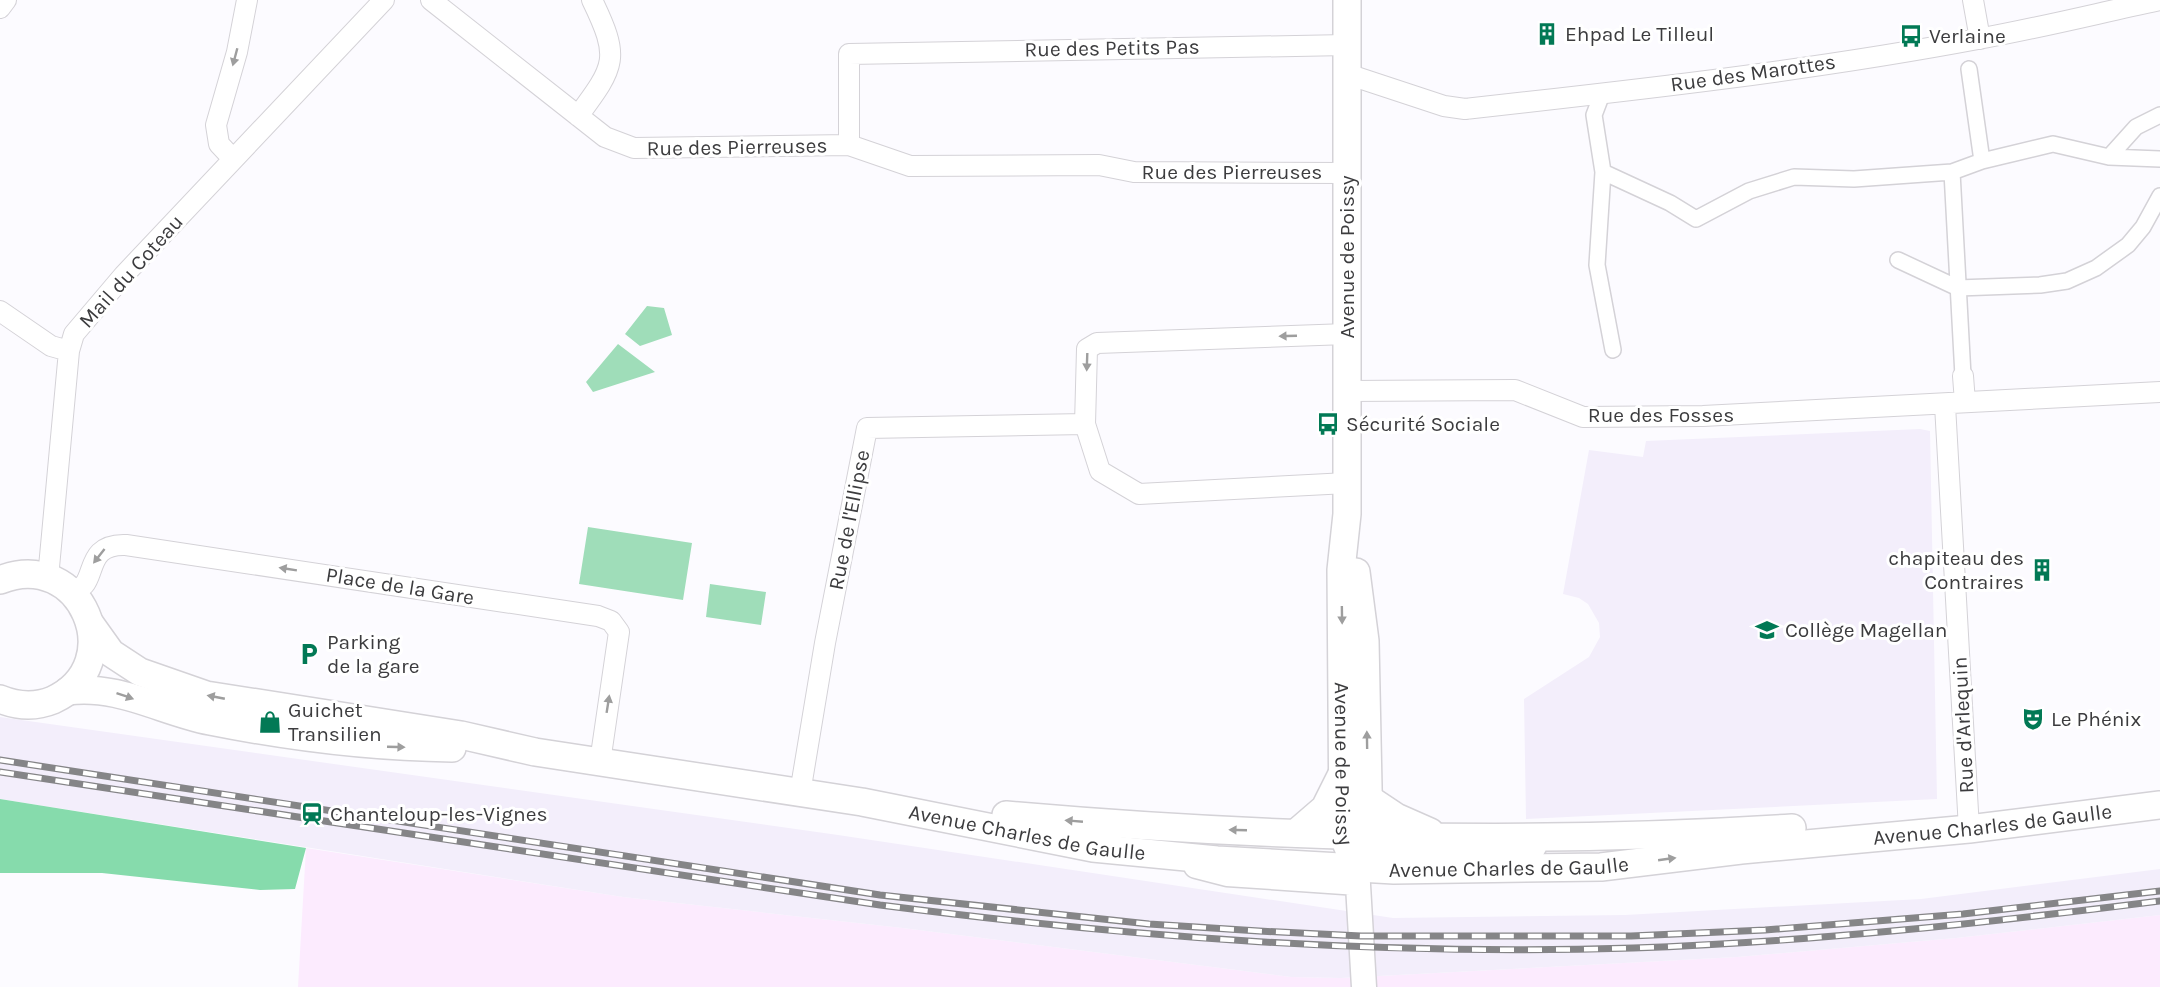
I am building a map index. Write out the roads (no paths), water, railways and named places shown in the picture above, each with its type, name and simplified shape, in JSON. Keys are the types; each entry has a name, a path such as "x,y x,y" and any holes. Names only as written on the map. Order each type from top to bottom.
{"main road":[{"name":"Avenue de Poissy","path":"1347,0 1347,514 1341,570 1343,772 1357,854"},
{"name":"Avenue de Poissy","path":"1347,514 1364,634 1369,799 1357,854"},
{"path":"0,580 27,574 58,584"},
{"name":"Avenue Charles de Gaulle","path":"58,584 82,604 101,642 118,658 150,677 178,688 233,701 461,735 535,752 862,802 1071,844 1153,855 1217,860 1357,854 1500,870 1601,867 1968,822 2160,804"},
{"path":"0,699 20,705 35,705 56,699 68,691 83,674 89,661 92,646 91,625"},
{"name":"Avenue Charles de Gaulle","path":"68,691 104,690 211,722 317,738 388,747 535,752"},
{"path":"1296,833 1325,808 1343,772"},
{"name":"Avenue Charles de Gaulle","path":"862,802 1132,826 1296,833 1357,854 1439,836 1574,837 1968,822 2160,791"},
{"path":"1369,799 1396,817 1439,836"}],"street":[{"path":"0,8 6,0"},
{"path":"233,159 219,144 216,124 237,52 247,0"},
{"name":"Mail du Coteau","path":"58,584 69,351 74,334 124,275 384,0"},
{"name":"Rue des Pierreuses","path":"431,0 605,137 634,148 849,145 910,166 1099,165 1134,172 1347,173"},
{"path":"578,116 607,76 612,54 608,33 592,0"},
{"path":"1973,0 1980,39"},
{"name":"Rue des Marottes","path":"1347,75 1444,106 1465,109 1692,84 1980,39 2160,0"},
{"name":"Rue des Petits Pas","path":"849,145 849,54 1347,45"},
{"path":"1969,69 1982,161"},
{"path":"1602,94 1594,115 1603,172 1597,265 1613,350"},
{"path":"2109,157 2136,127 2160,115"},
{"path":"1603,172 1670,203 1696,219 1749,191 1794,177 1854,179 1952,172 1982,161 2052,144 2109,157 2160,159"},
{"path":"1952,172 1965,402"},
{"path":"1898,260 1958,288 2040,285 2067,281 2096,268 2128,245 2153,211 2160,196"},
{"path":"0,311 51,345 69,351"},
{"path":"1347,334 1097,344 1087,349 1085,424 1100,471 1139,494 1347,483"},
{"name":"Rue des Fosses","path":"1347,391 1515,390 1583,417 1702,416 2160,392"},
{"name":"Rue d'Arlequin","path":"1945,405 1968,822"},
{"name":"Rue de l'Ellipse","path":"800,793 825,643 867,428 1085,424"},
{"name":"Place de la Gare","path":"58,584 78,590 85,585 96,557 102,550 107,546 126,545 598,616 611,621 619,632 600,762"},
{"path":"1153,855 1227,874 1357,854 1483,852 1529,848 1574,837"},
{"path":"1357,854 1364,987"}],"railway":[{"path":"0,760 880,895 1149,924 1259,931 1361,936 1631,936 1765,930 1963,914 2160,891"},
{"path":"0,772 880,905 1068,926 1256,942 1444,949 1633,948 1765,941 1897,930 2160,901"}],"place":[{"name":"Ehpad Le Tilleul","path":"1547,34"},
{"name":"Verlaine","path":"1911,36"},
{"name":"Sécurité Sociale","path":"1328,424"},
{"name":"chapiteau des Contraires","path":"2042,570"},
{"name":"Collège Magellan","path":"1767,630"},
{"name":"Parking de la gare","path":"309,654"},
{"name":"Le Phénix","path":"2033,719"},
{"name":"Guichet Transilien","path":"270,722"},
{"name":"Chanteloup-les-Vignes","path":"312,814"}]}
